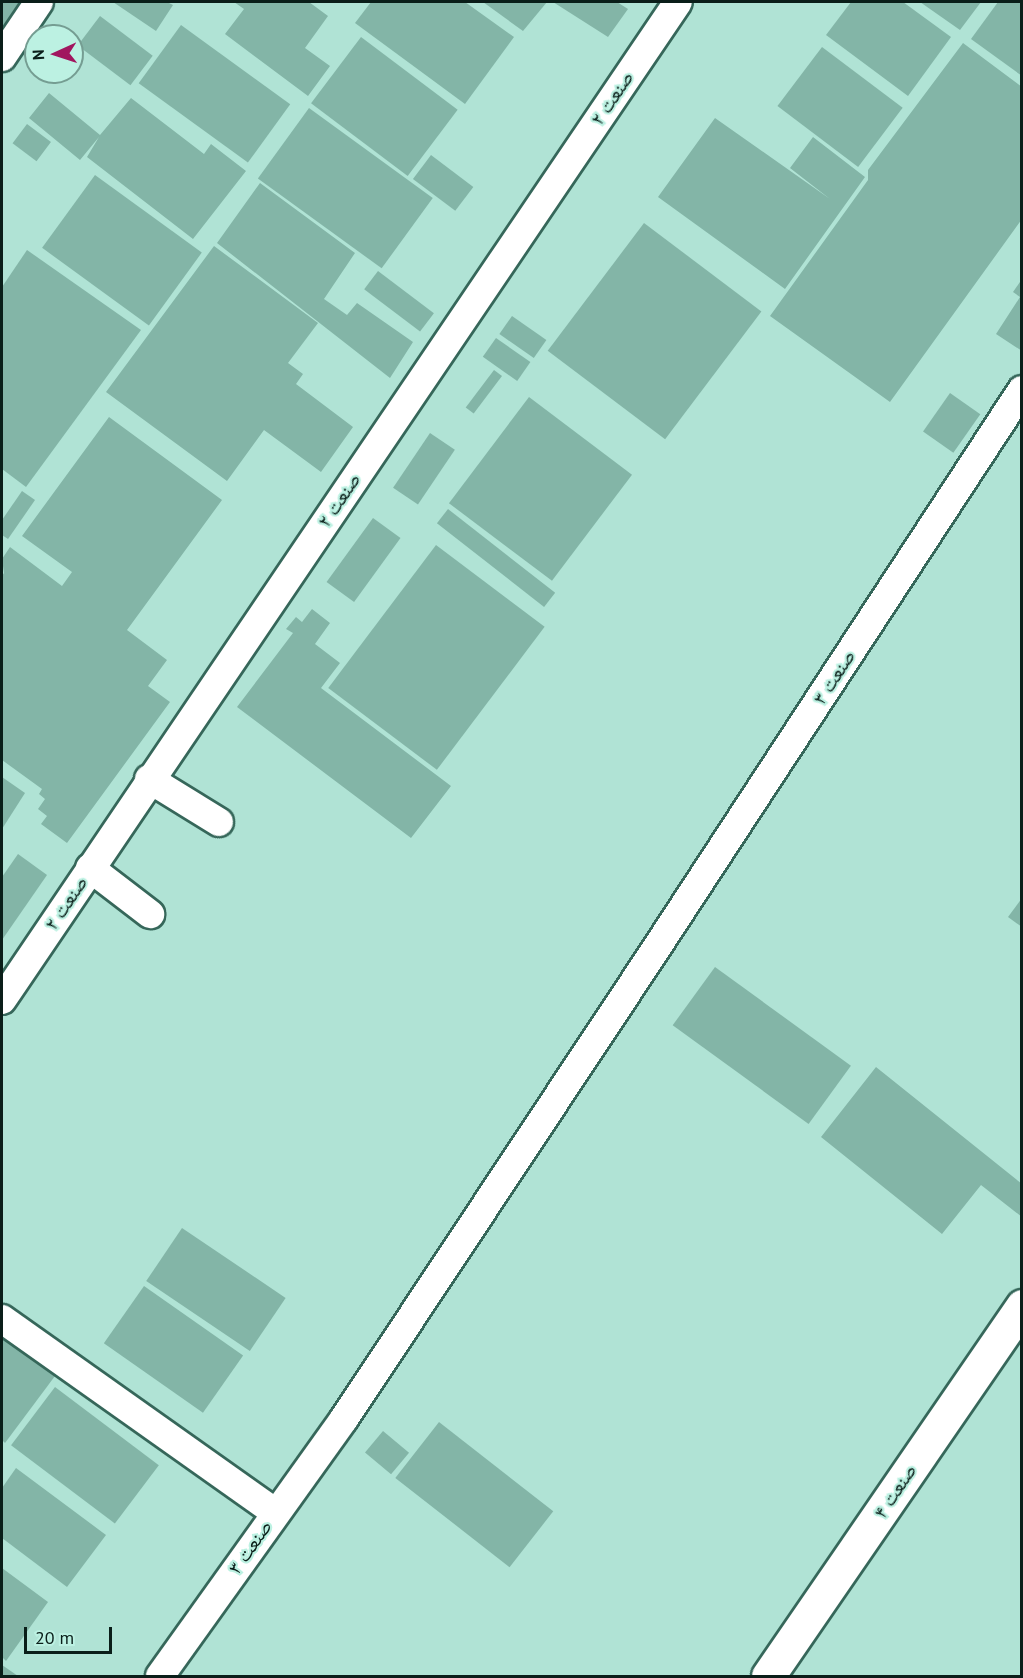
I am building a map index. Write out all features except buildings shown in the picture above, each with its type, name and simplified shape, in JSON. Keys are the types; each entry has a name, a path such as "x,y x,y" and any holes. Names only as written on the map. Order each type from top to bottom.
{"street":[{"path":"2,57 39,2"},
{"name":"صنعت ۲","path":"2,1000 149,779 678,2"},
{"name":"صنعت ۳","path":"160,1677 274,1512 344,1419 646,964 1022,390"},
{"path":"149,779 219,822"},
{"path":"90,868 150,914"},
{"name":"صنعت ۴","path":"768,1677 1022,1306"},
{"path":"2,1319 274,1512"}]}
